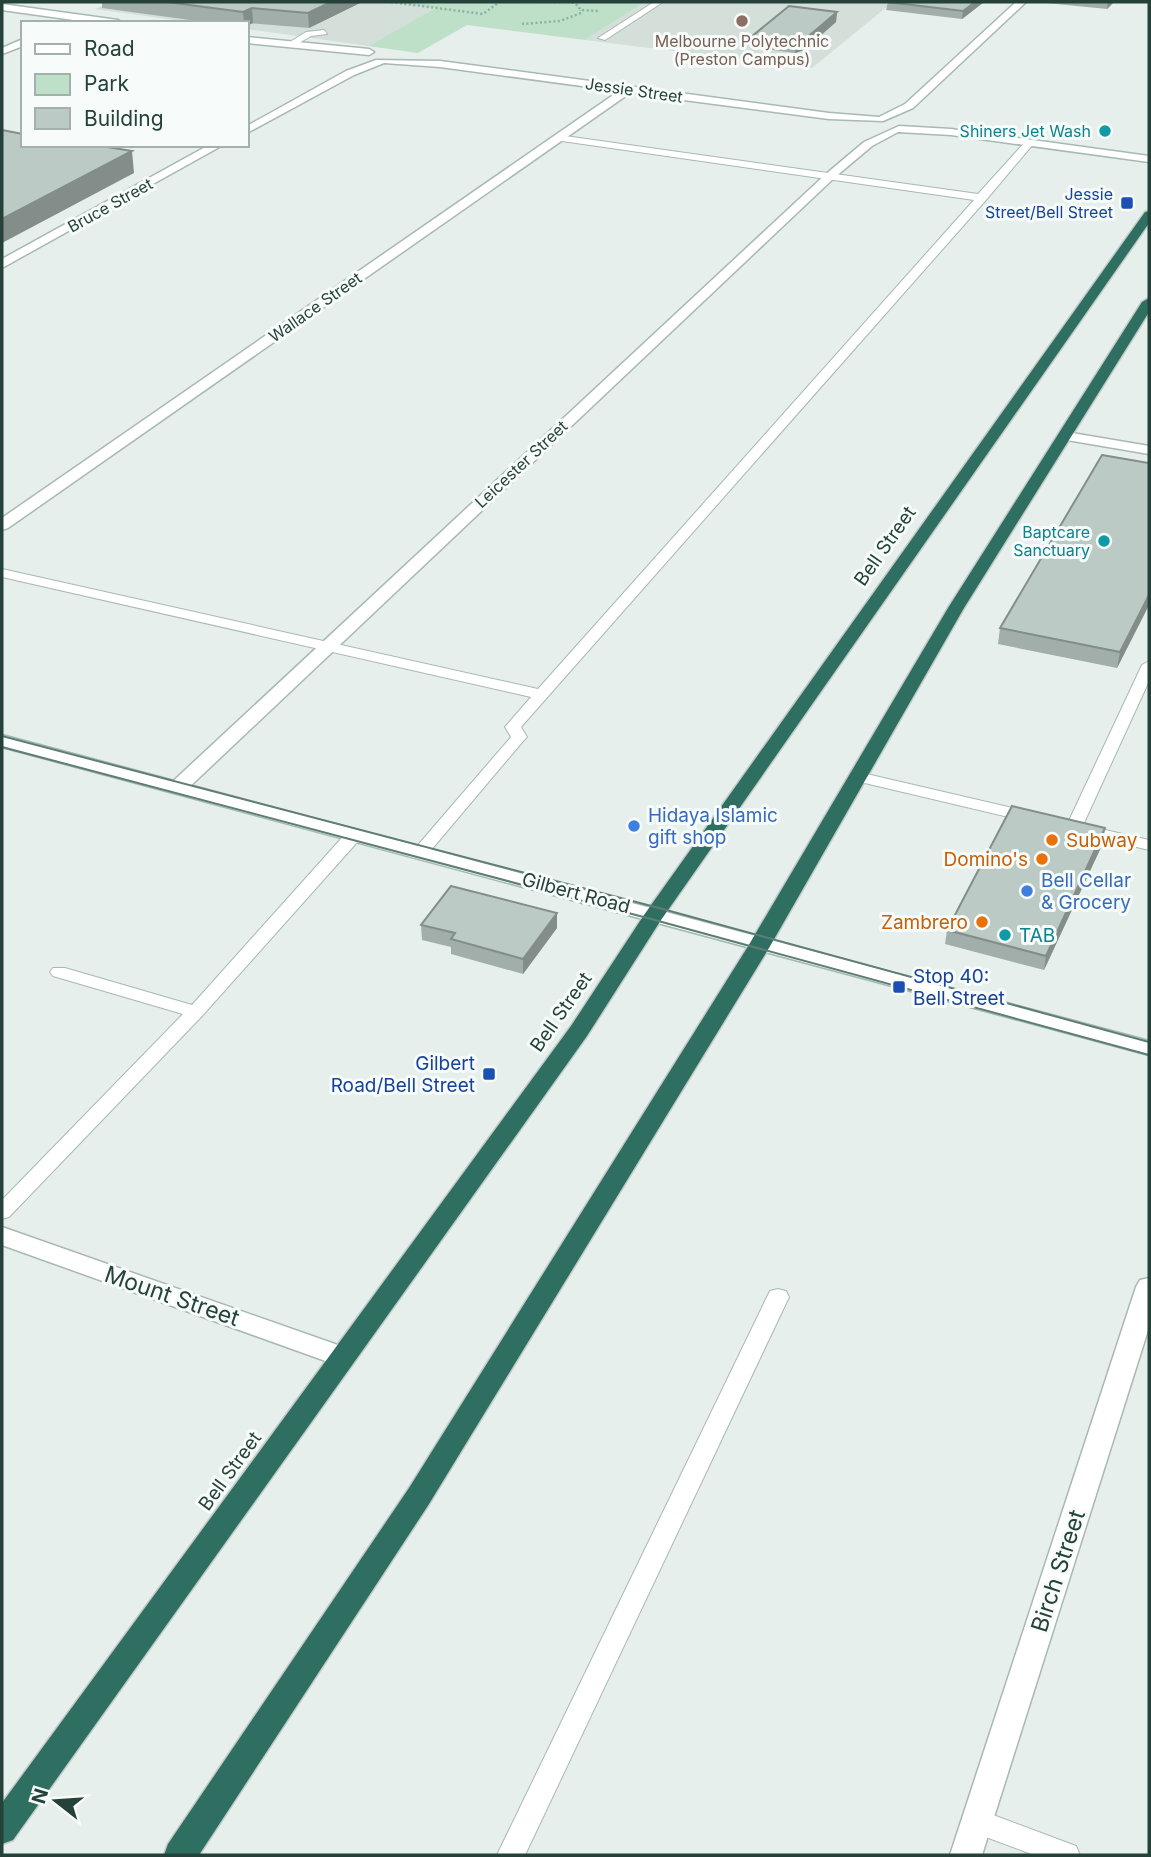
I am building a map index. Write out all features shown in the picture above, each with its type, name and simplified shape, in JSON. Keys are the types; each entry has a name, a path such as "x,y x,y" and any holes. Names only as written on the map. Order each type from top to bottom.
{"highway":[{"name":"Bell Street","path":"2,1829 579,1031 655,914 1149,215"},
{"path":"180,1855 419,1496 761,943 956,608 1148,305"}],"street":[{"path":"876,123 909,106 1021,2"},
{"path":"2,7 105,21"},
{"path":"69,21 78,17"},
{"path":"248,40 369,51"},
{"path":"2,51 21,43"},
{"path":"325,49 360,59"},
{"path":"350,73 369,51"},
{"name":"Jessie Street","path":"369,51 392,52 440,64 901,126"},
{"path":"248,129 350,73 400,56"},
{"name":"Jessie Street","path":"360,59 440,64"},
{"name":"Wallace Street","path":"2,525 627,90"},
{"path":"909,106 901,126 1149,159"},
{"name":"Leicester Street","path":"868,144 876,123"},
{"name":"Leicester Street","path":"177,788 325,646 830,176 868,144 901,126"},
{"name":"Bruce Street","path":"2,264 214,147"},
{"path":"1066,436 1149,450"},
{"name":"Gilbert Road","path":"2,741 1149,1048"},
{"name":"Mount Street","path":"2,1236 343,1357"},
{"name":"Birch Street","path":"966,1855 1149,1287"}],"lane":[{"path":"602,38 659,2"},
{"path":"289,45 309,34 324,32"},
{"path":"558,138 983,198"},
{"path":"420,852 519,737 513,727 1029,143"},
{"path":"2,573 543,695"},
{"path":"1061,824 1149,665"},
{"path":"858,777 1149,845"},
{"path":"2,1212 197,1012 354,835"},
{"path":"59,972 197,1012"},
{"path":"511,1855 778,1297"},
{"path":"978,1822 1066,1855"}],"path":[{"path":"391,2 483,14 498,2"},
{"path":"491,2 569,2 581,10 602,11"},
{"path":"522,24 549,24 570,20 581,13 581,10"}],"shaded area":[{"path":"113,2 385,2 437,8 368,46 248,29 248,21 182,21 95,9"},
{"name":"Melbourne Polytechnic (Preston Campus)","path":"645,2 893,2 812,68 585,40"}],"green space":[{"path":"385,2 645,2 585,40 467,25 418,53 368,46 436,8"}],"building":[{"path":"167,2 331,2 308,13 252,8 243,12"},
{"path":"887,2 975,2 963,11"},
{"path":"789,6 837,12 804,40 796,42 751,37"},
{"path":"2,130 21,134 21,147 107,147 132,151 2,219"},
{"name":"Baptcare Sanctuary","path":"1102,455 1149,463 1149,595 1120,652 1000,628"},
{"path":"1012,806 1105,828 1046,956 947,930"},
{"path":"451,886 557,913 523,959 451,939 455,933 421,925"}],"tram line":[{"path":"2,736 659,908 1149,1042"},
{"path":"2,747 651,919 1149,1055"}],"place":[{"name":"Melbourne Polytechnic (Preston Campus)","path":"742,21"},
{"name":"Shiners Jet Wash","path":"1105,131"},
{"name":"Jessie Street/Bell Street","path":"1127,203"},
{"name":"Baptcare Sanctuary","path":"1104,541"},
{"name":"Hidaya Islamic gift shop","path":"634,826"},
{"name":"Subway","path":"1052,840"},
{"name":"Domino's","path":"1042,859"},
{"name":"Bell Cellar & Grocery","path":"1027,891"},
{"name":"Zambrero","path":"982,922"},
{"name":"TAB","path":"1005,935"},
{"name":"Stop 40: Bell Street","path":"899,987"},
{"name":"Gilbert Road/Bell Street","path":"489,1074"}]}
